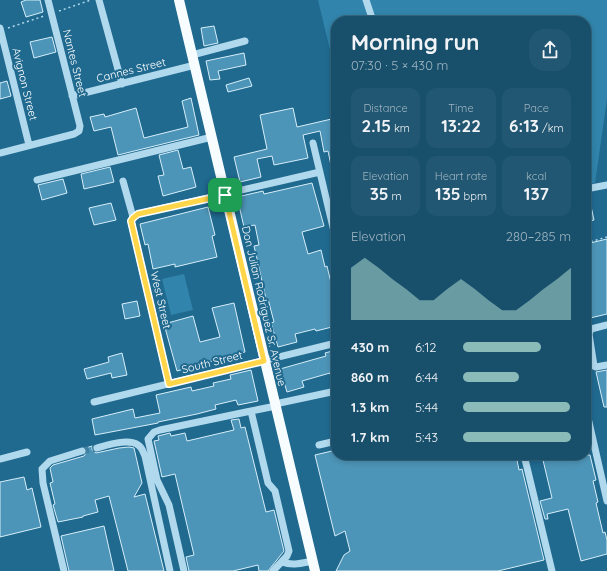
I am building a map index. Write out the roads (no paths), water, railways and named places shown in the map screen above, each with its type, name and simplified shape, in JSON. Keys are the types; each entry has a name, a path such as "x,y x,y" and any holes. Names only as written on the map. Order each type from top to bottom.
{"main road":[{"name":"Don Julian Rodriguez Sr. Avenue","path":"179,0 314,566"}],"street":[{"name":"Nantes Street","path":"29,145 74,134 79,131 80,126 48,0"},
{"path":"99,0 122,84"},
{"path":"366,0 371,16"},
{"name":"Avignon Street","path":"0,28 29,145"},
{"path":"192,55 245,41"},
{"name":"Cannes Street","path":"72,96 195,65"},
{"path":"36,180 212,137"},
{"path":"312,143 331,219"},
{"path":"0,153 29,145"},
{"path":"132,219 138,214 320,172"},
{"name":"West Street","path":"123,181 169,384"},
{"path":"591,188 607,185"},
{"path":"591,329 607,324"},
{"name":"South Street","path":"94,402 331,345"},
{"path":"591,347 594,366 607,365"},
{"path":"184,571 169,505 158,480 148,439 154,432 160,430 331,392"},
{"path":"251,410 268,483 275,491 288,546 288,553 273,571"},
{"path":"591,431 607,501"},
{"path":"97,448 125,442 138,444 142,449 145,456 170,571"},
{"path":"319,445 331,443"},
{"path":"64,571 43,483 42,469 50,460 82,451"},
{"path":"0,459 27,452"},
{"path":"525,460 552,571"},
{"path":"282,562 314,566"}],"tunnel":[{"path":"82,451 97,448"}]}
